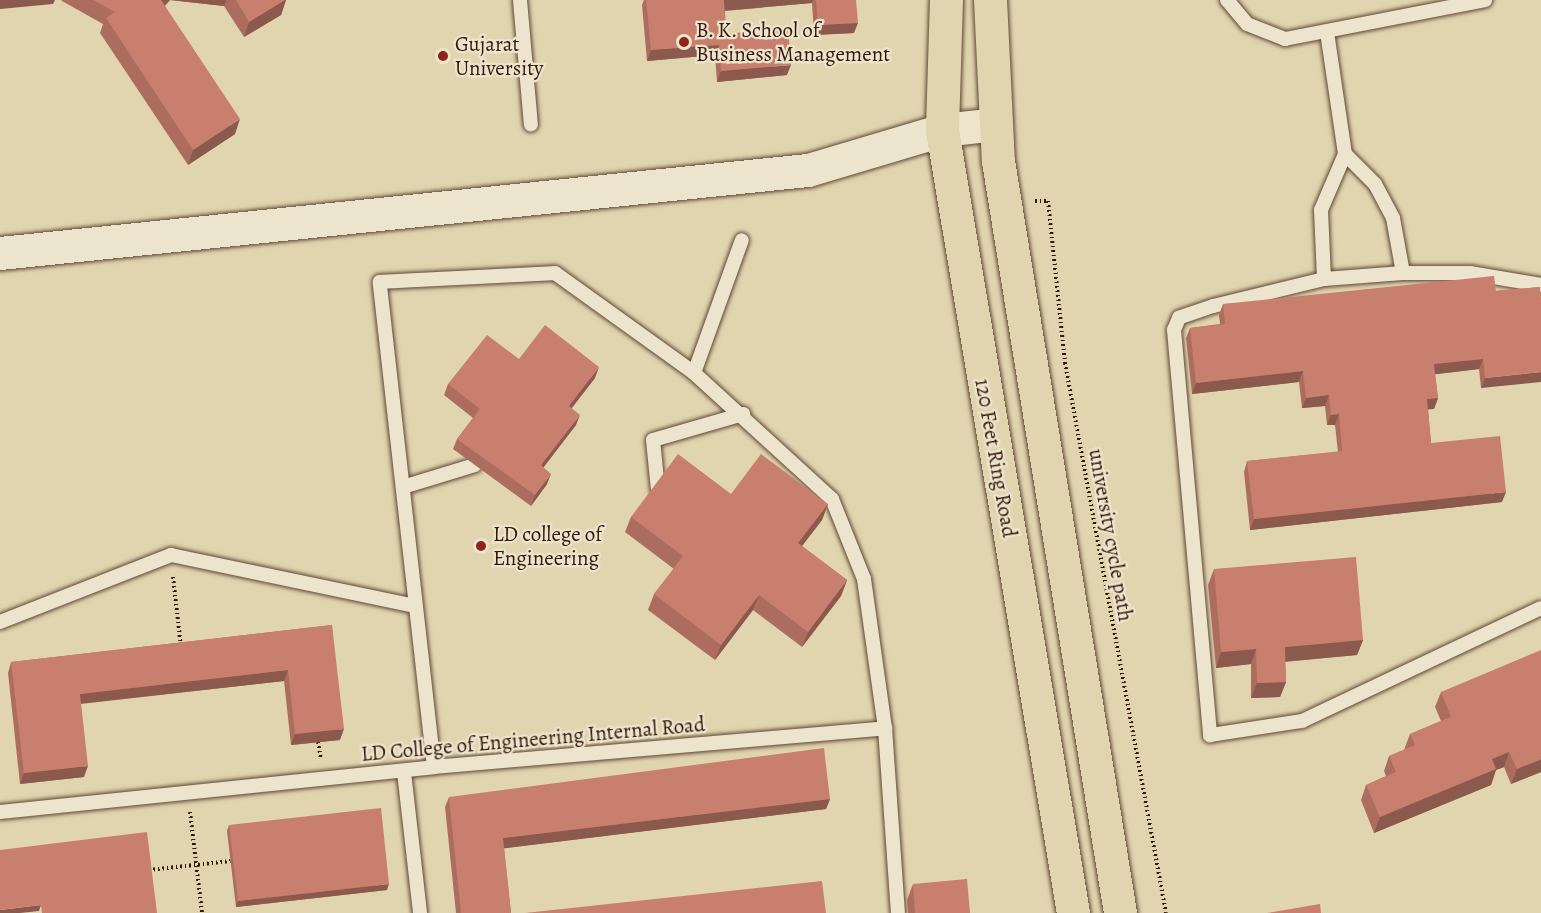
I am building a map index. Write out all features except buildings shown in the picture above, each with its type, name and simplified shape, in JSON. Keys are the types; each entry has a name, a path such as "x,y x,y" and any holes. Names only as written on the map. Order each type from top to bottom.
{"main road":[{"name":"120 Feet Ring Road","path":"946,0 942,129 1073,913"},
{"path":"990,0 996,124 1120,913"}],"street":[{"path":"0,253 808,170 942,129 996,124"}],"lane":[{"path":"520,0 531,125"},
{"path":"1227,0 1247,24 1285,39 1485,0"},
{"path":"1324,279 1322,210 1345,154 1327,32"},
{"path":"1345,154 1376,184 1394,218 1403,273"},
{"path":"694,373 742,240"},
{"path":"434,767 380,282 555,273 694,373 743,414 832,499 864,579 885,728 898,913"},
{"path":"1541,285 1470,273 1403,273 1324,279 1213,306 1179,318 1174,330 1210,735 1302,722 1541,608"},
{"path":"658,490 652,440 743,414"},
{"path":"403,487 475,465"},
{"path":"0,622 171,555 416,606"},
{"name":"LD College of Engineering Internal Road","path":"0,812 404,772 434,767 885,728"},
{"path":"404,772 420,913"}],"path":[{"name":"university cycle path","path":"1007,199 1048,201 1065,363 1166,913"},
{"path":"171,555 181,653"},
{"path":"188,793 202,913"},
{"path":"149,870 231,861"}],"place":[{"name":"B. K. School of Business Management","path":"684,42"},
{"name":"Gujarat University","path":"443,56"},
{"name":"LD college of Engineering","path":"481,546"}]}
